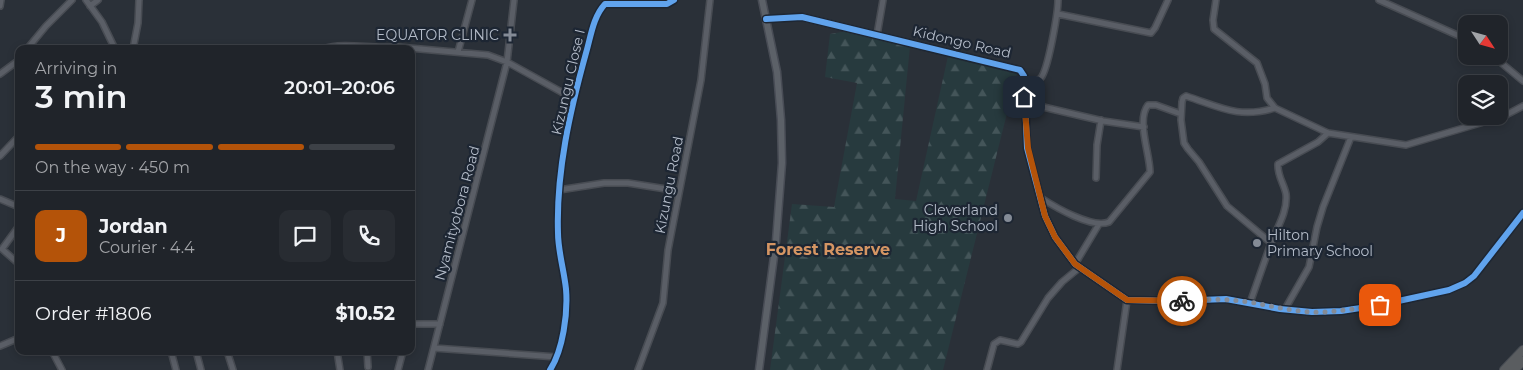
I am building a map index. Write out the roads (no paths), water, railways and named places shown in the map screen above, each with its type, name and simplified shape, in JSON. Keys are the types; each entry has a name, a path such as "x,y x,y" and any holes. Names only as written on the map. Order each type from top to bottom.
{"highway":[{"path":"1504,370 1523,350"},
{"path":"1514,370 1523,361"}],"main road":[{"path":"759,370 776,240 782,163 781,120 776,72 762,0"}],"street":[{"path":"0,6 2,0"},
{"path":"30,45 72,0"},
{"path":"86,0 102,22 113,45"},
{"path":"90,6 98,0"},
{"path":"134,45 138,23 138,0"},
{"path":"458,52 472,0"},
{"name":"Nyamityobora Road","path":"428,370 508,62 514,0"},
{"name":"Kizungu Close I","path":"557,357 562,334 566,290 558,236 559,190 574,100 596,18 605,4 667,4 674,0"},
{"name":"Kizungu Road","path":"638,370 663,303 668,250 701,80 710,0"},
{"path":"877,35 883,0"},
{"path":"1058,0 1058,14 1041,78 1034,81 1025,80 1028,148 1045,216 1055,237 1077,266 1127,300 1226,299 1312,312 1340,311 1380,305 1449,290 1465,283 1474,276 1523,213"},
{"path":"1058,14 1151,32 1155,28 1168,0"},
{"path":"1216,0 1213,20 1214,29 1257,63 1265,84 1267,98 1275,108 1328,133 1406,145 1504,116 1523,106"},
{"path":"1379,0 1458,35"},
{"name":"Kidongo Road","path":"766,19 802,17 1018,68 1025,80"},
{"path":"415,49 488,56 508,62 574,100"},
{"path":"0,74 15,63"},
{"path":"1504,65 1523,80"},
{"path":"1272,243 1227,206 1220,197 1184,143 1181,114 1183,98 1186,96 1224,110 1241,113 1275,108"},
{"path":"1025,104 1144,127"},
{"path":"1041,198 1064,212 1099,224 1109,222 1150,172 1144,127 1144,110 1148,105 1156,105 1181,114"},
{"path":"1096,178 1097,145 1101,120"},
{"path":"1250,303 1286,202 1286,192 1278,170 1278,164 1318,142 1328,133"},
{"path":"1285,309 1309,267 1323,207 1351,137"},
{"path":"0,156 15,140"},
{"path":"559,190 604,183 628,183 679,191"},
{"path":"0,199 15,205"},
{"path":"988,370 994,344 1000,340 1018,344 1021,342 1048,298 1077,266 1099,224"},
{"path":"15,231 2,249 15,260"},
{"path":"1116,370 1127,300"},
{"path":"415,324 440,324"},
{"path":"0,346 15,340"},
{"path":"434,348 557,357"},
{"path":"54,355 62,370"},
{"path":"172,355 176,370"},
{"path":"197,355 201,370"},
{"path":"228,355 233,370"},
{"path":"338,355 340,370"},
{"path":"367,355 368,367"},
{"path":"398,370 402,355"},
{"path":"550,370 557,357"},
{"path":"555,370 557,357"}],"place":[{"name":"EQUATOR CLINIC","path":"510,35"},
{"name":"Cleverland High School","path":"1008,218"},
{"name":"Hilton Primary School","path":"1257,243"}],"district":[{"name":"Forest Reserve","path":"828,249"}]}
